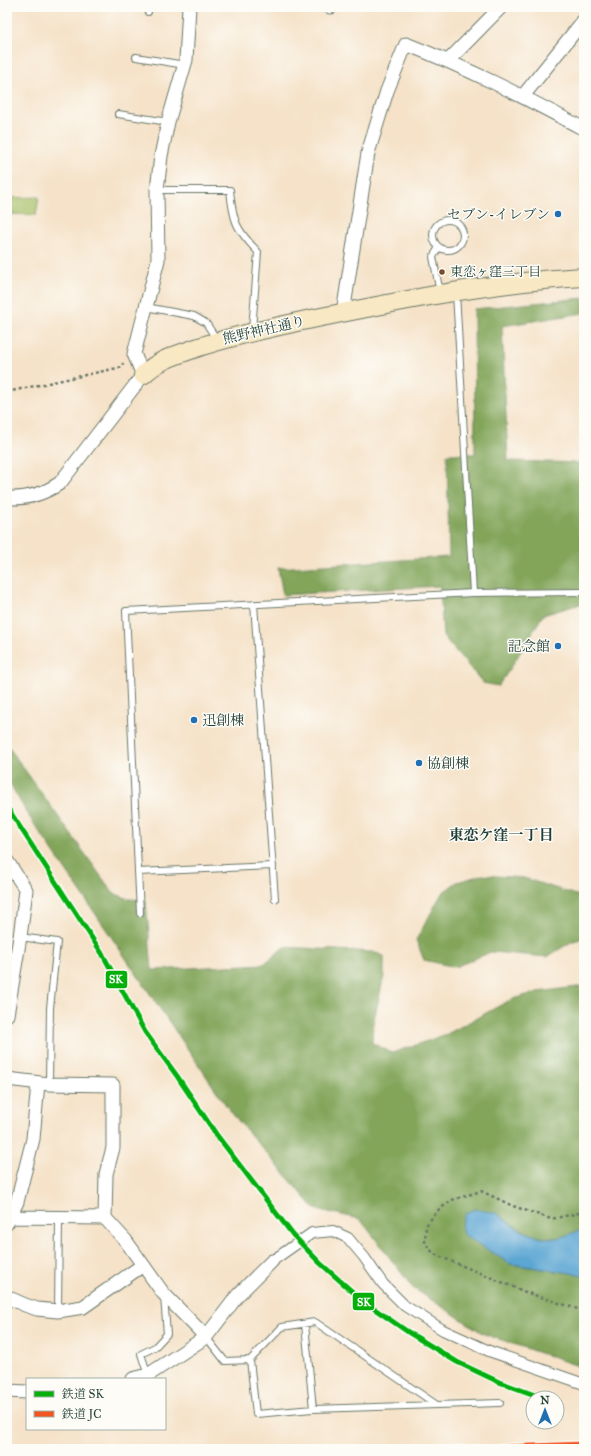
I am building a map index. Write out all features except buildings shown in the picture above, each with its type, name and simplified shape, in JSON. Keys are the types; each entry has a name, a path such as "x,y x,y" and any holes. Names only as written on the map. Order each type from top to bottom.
{"main road":[{"name":"熊野神社通り","path":"142,375 151,367 166,358 251,332 448,293 519,282 584,277"}],"street":[{"path":"142,375 134,354 158,260 157,190 161,156 168,122 186,60 189,7"},
{"path":"448,60 501,7"},
{"path":"523,96 584,20"},
{"path":"343,313 368,153 387,91 406,44 448,60 523,96 584,129"},
{"name":"熊野神社通り","path":"7,498 18,499 36,496 60,483 142,375"},
{"path":"7,861 26,890 7,1015"},
{"path":"7,1079 44,1084 113,1085 113,1148 106,1174 105,1218 126,1241 163,1292 206,1338"},
{"path":"44,1084 33,1139 10,1212 59,1218 105,1218"},
{"path":"137,1378 148,1375 206,1338 238,1295 272,1261 312,1233 333,1230 348,1238 364,1257 383,1284 405,1306 443,1330 489,1351 584,1384"},
{"path":"7,1297 37,1309 58,1311 83,1307 144,1265"},
{"path":"7,1391 26,1392"}],"lane":[{"path":"136,57 185,65"},
{"path":"118,114 168,122"},
{"path":"157,190 230,190 233,215 243,236 258,252 251,332"},
{"path":"438,247 451,250 459,245 463,236 457,223 448,220 443,221 436,227 434,236 438,247 433,257 448,293 473,593"},
{"path":"146,307 194,316 206,323 218,341"},
{"path":"140,913 126,611 473,593 584,592"},
{"path":"254,604 275,899"},
{"path":"138,872 273,866"},
{"path":"20,937 57,942 44,1084"},
{"path":"58,1311 59,1218"},
{"path":"148,1375 141,1354 155,1347 167,1334 163,1292"},
{"path":"206,1338 225,1361 250,1360 282,1327 315,1322 437,1405"},
{"path":"305,1324 313,1409"},
{"path":"250,1360 256,1414 313,1409 500,1403"}],"path":[{"path":"7,392 122,368 125,356 134,354"},
{"path":"584,1209 580,1213 550,1219 513,1206 481,1191 452,1200 437,1211 426,1226 425,1243 434,1254 528,1292 584,1311"}],"green space":[{"path":"39,197 36,215 7,214 7,198"},
{"path":"584,298 584,313 502,326 508,461 584,463 584,603 543,615 498,686 483,683 443,636 440,586 283,595 278,568 449,557 447,454 475,454 474,309"},
{"path":"7,745 113,893 129,899 146,900 152,970 264,964 284,947 373,952 384,956 384,976 373,1024 372,1043 392,1053 447,1034 512,999 538,992 584,986 584,1229 568,1236 558,1238 541,1237 525,1232 496,1213 510,1264 584,1275 584,1368 484,1334 413,1288 360,1219 315,1209 230,1111 28,815 7,779"},
{"path":"482,875 524,878 576,895 584,896 584,938 571,942 547,957 491,952 455,967 424,960 416,940 442,893 457,882"}],"water":[{"path":"474,1209 496,1213 518,1229 541,1238 559,1238 584,1229 584,1275 510,1264 463,1234 461,1225 466,1213"}],"rail line":[{"name":"SK","path":"7,807 103,955 145,1032 216,1134 293,1235 320,1263 363,1301 408,1332 457,1362 499,1382 525,1391"},
{"name":"JC","path":"453,1449 584,1444"}],"place":[{"name":"セブン-イレブン","path":"558,214"},
{"name":"東恋ヶ窪三丁目","path":"442,272"},
{"name":"記念館","path":"558,646"},
{"name":"迅創棟","path":"194,720"},
{"name":"協創棟","path":"419,763"}],"district":[{"name":"東恋ケ窪一丁目","path":"501,835"}]}
